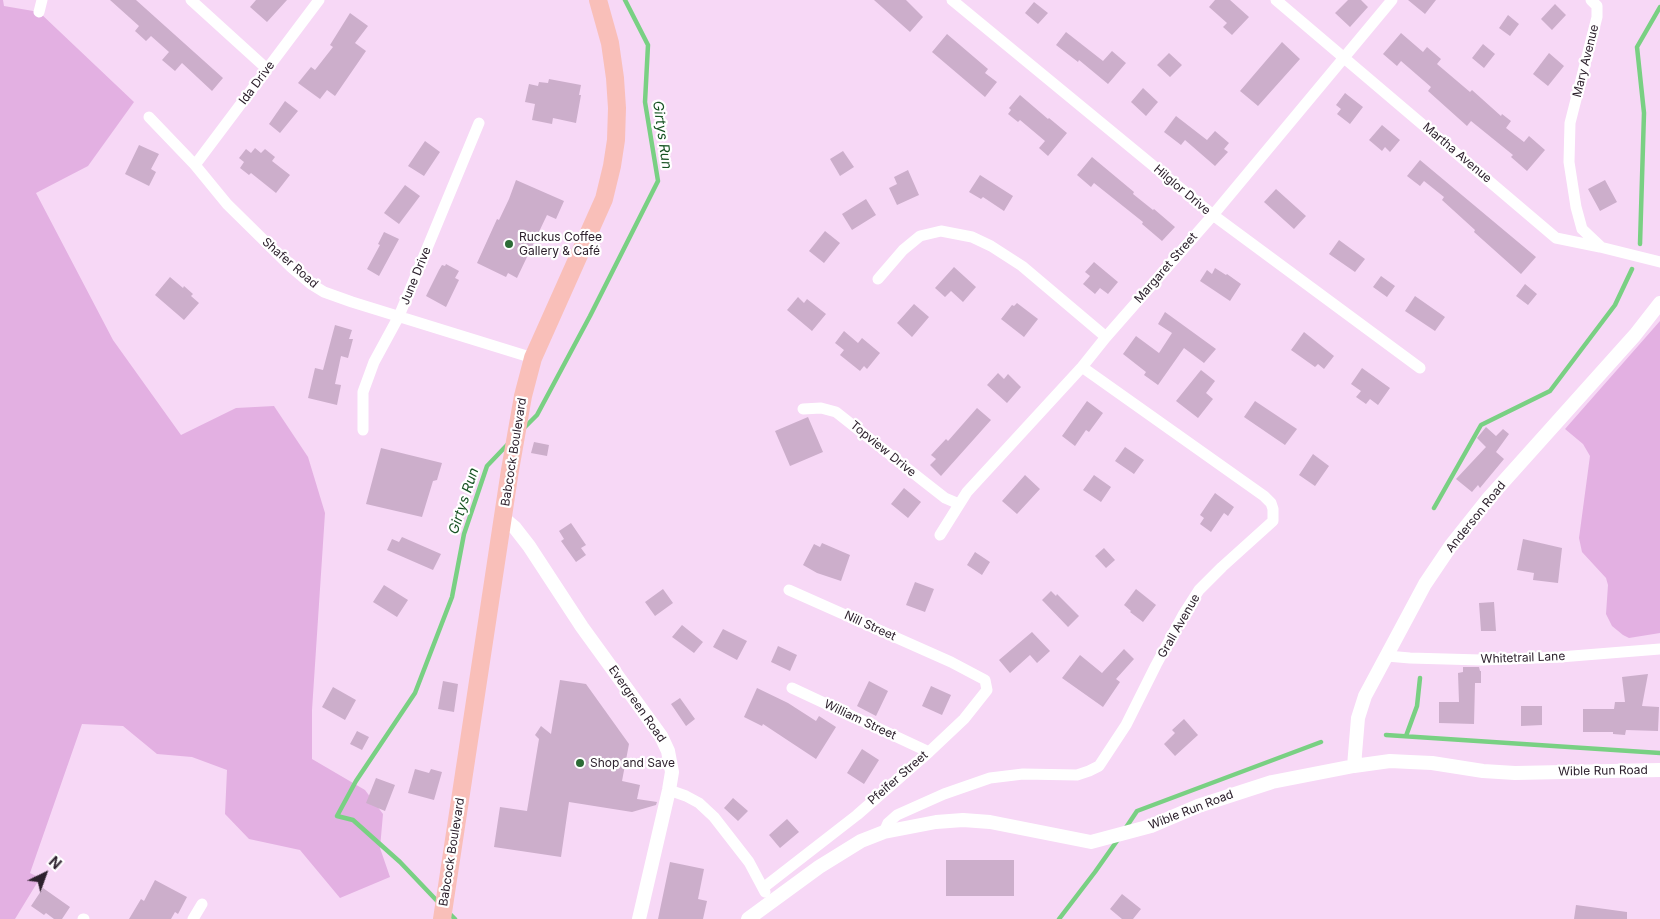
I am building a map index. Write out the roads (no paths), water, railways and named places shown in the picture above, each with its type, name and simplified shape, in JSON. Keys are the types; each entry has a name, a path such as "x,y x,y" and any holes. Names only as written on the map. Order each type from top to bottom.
{"main road":[{"name":"Babcock Boulevard","path":"442,919 510,470 523,396 533,358 600,209 612,166 616,140 617,108 615,78 610,43 598,0"}],"street":[{"path":"39,12 42,0"},
{"path":"191,0 268,69"},
{"name":"Ida Drive","path":"195,165 319,0"},
{"name":"Hilglor Drive","path":"952,0 1213,215 1420,368"},
{"name":"Martha Avenue","path":"1276,0 1556,238 1600,246 1660,262"},
{"name":"Margaret Street","path":"940,534 967,492 1082,367 1213,215 1392,0"},
{"name":"Mary Avenue","path":"1594,3 1598,17 1570,123 1569,162 1576,207 1582,229 1600,246"},
{"name":"Shafer Road","path":"149,117 195,165 227,204 311,284 324,292 533,358"},
{"name":"June Drive","path":"363,430 363,392 374,362 399,316 479,123"},
{"path":"878,279 903,250 920,236 941,231 972,237 999,250 1022,266 1106,337"},
{"name":"Anderson Road","path":"1354,766 1354,744 1358,718 1365,696 1426,584 1452,544 1487,500 1635,335 1660,303"},
{"name":"Grall Avenue","path":"884,832 888,823 896,815 944,794 990,778 1023,774 1077,775 1089,772 1099,766 1126,725 1161,657 1199,590 1273,521 1271,502 1264,496 1082,367"},
{"name":"Topview Drive","path":"803,408 821,408 836,412 946,498 959,504"},
{"name":"Evergreen Road","path":"503,518 515,528 661,736 672,762 669,790 639,919"},
{"name":"Nill Street","path":"789,590 951,662"},
{"name":"Whitetrail Lane","path":"1386,656 1481,660 1560,657 1660,649"},
{"name":"Pfeifer Street","path":"763,888 856,814 929,752 964,719 985,695 987,690 985,680 951,662"},
{"name":"William Street","path":"792,688 929,752"},
{"name":"Wible Run Road","path":"748,919 840,853 860,841 884,832 936,822 964,820 990,822 1091,842 1151,826 1206,804 1263,785 1354,766 1390,761 1432,763 1483,771 1515,773 1660,770"},
{"path":"669,790 699,803 714,817 749,862 771,903"},
{"path":"193,919 202,904"}],"waterway":[{"name":"Girtys Run","path":"524,428 537,415 590,316 658,181 645,102 648,45 625,0"},
{"path":"1640,244 1644,113 1637,47 1660,7"},
{"path":"1434,508 1481,425 1550,391 1615,305 1632,269"},
{"name":"Girtys Run","path":"440,904 400,862 353,820 337,816 356,781 415,693 452,597 464,534 487,466 508,444"},
{"path":"1406,736 1417,706 1420,678"},
{"path":"1386,735 1660,753"},
{"path":"1125,829 1137,811 1321,742"},
{"path":"1059,919 1119,838"},
{"name":"Girtys Run","path":"447,911 455,919"}],"place":[{"name":"Ruckus Coffee Gallery & Café","path":"509,244"},
{"name":"Shop and Save","path":"580,763"}]}
